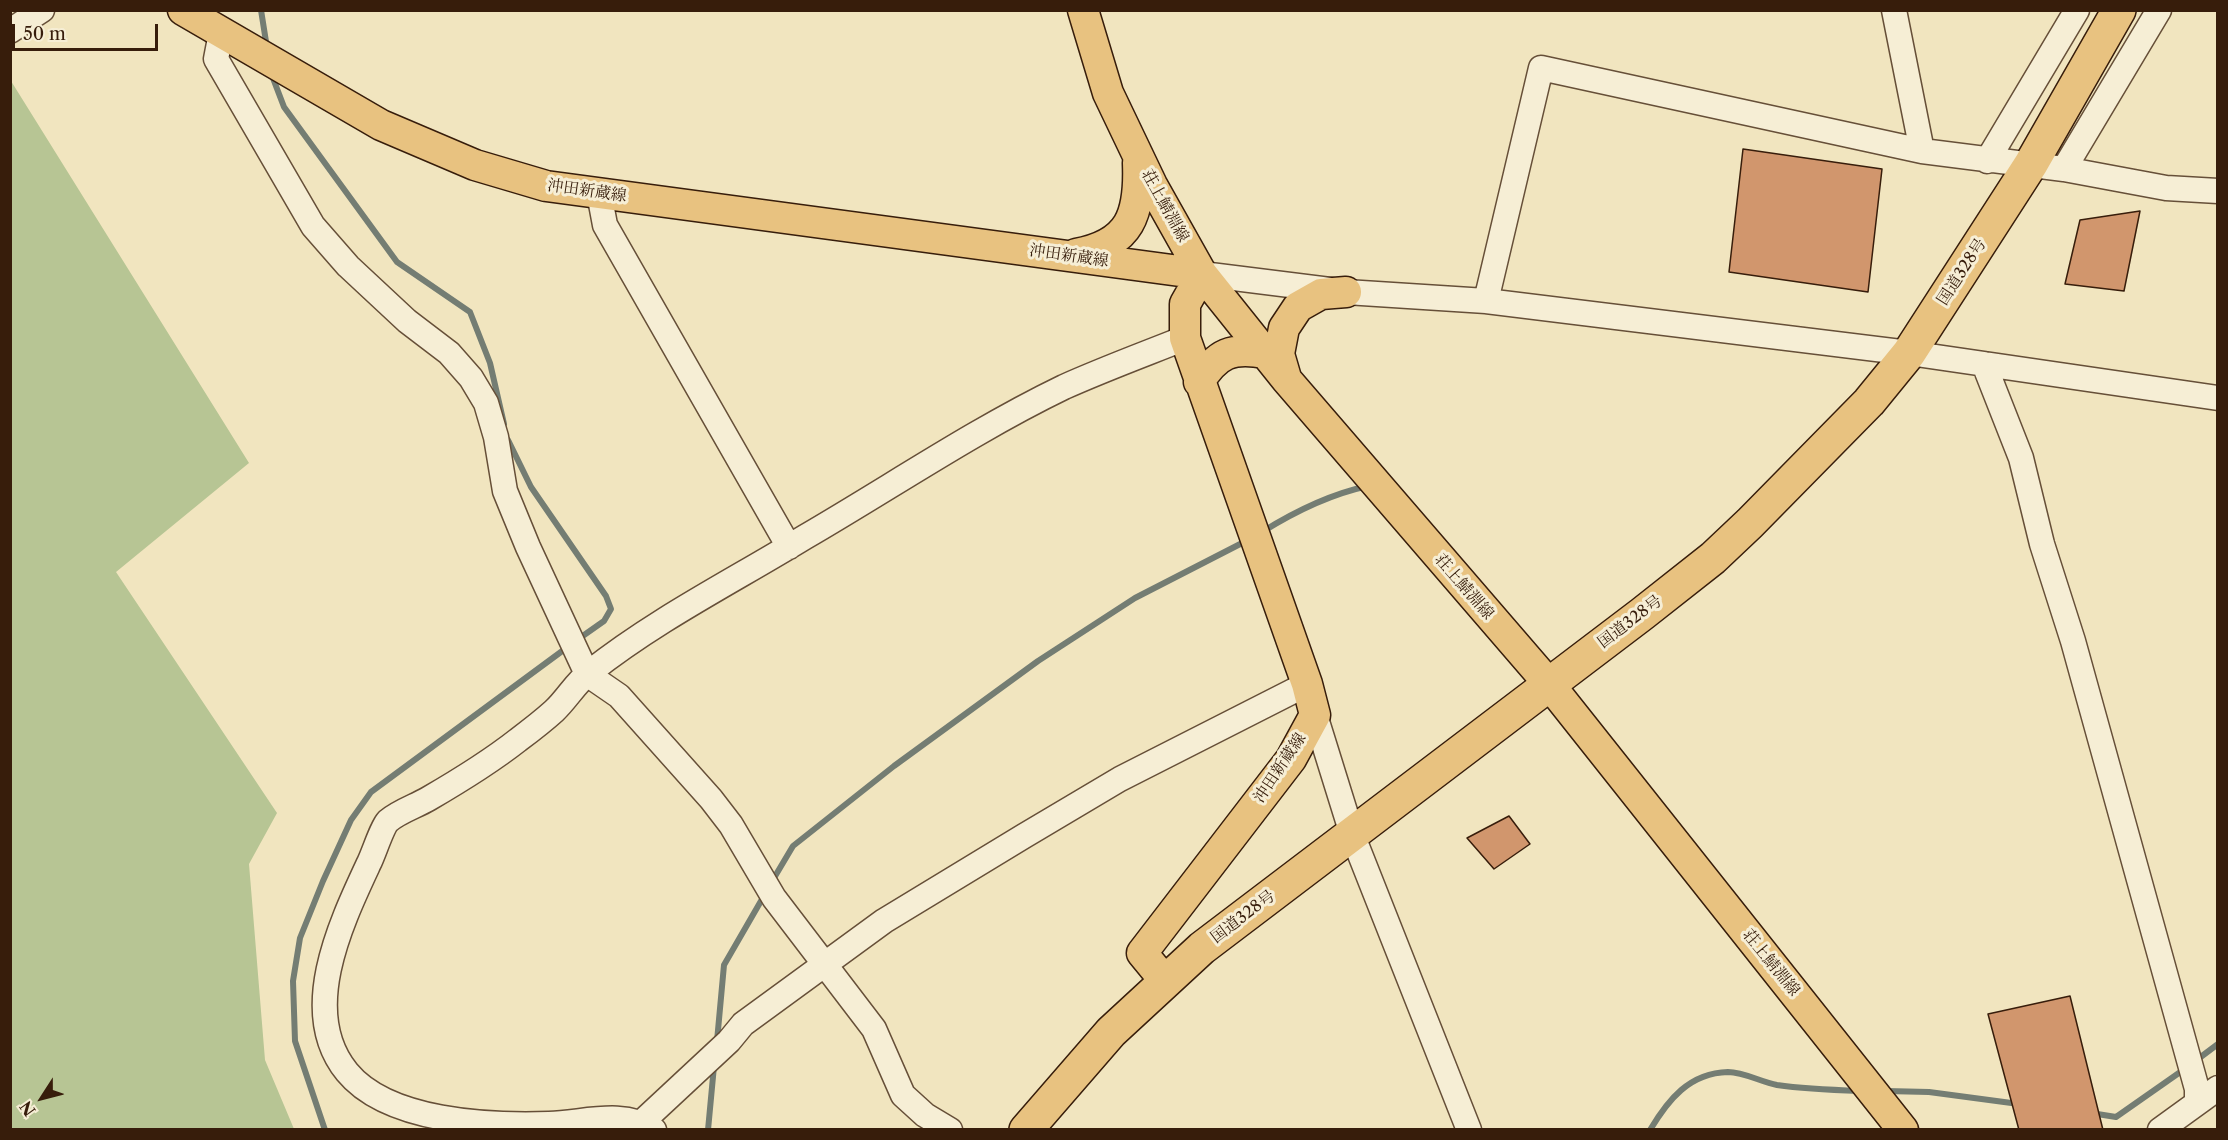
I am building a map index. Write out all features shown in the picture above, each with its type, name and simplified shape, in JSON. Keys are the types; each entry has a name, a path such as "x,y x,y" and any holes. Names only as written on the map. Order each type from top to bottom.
{"highway":[{"name":"国道328号","path":"1026,1130 1112,1032 1202,948 1713,558 1869,402 1909,353 2031,164 2119,10"}],"main road":[{"name":"沖田新蔵線","path":"183,10 381,125 427,146 509,176 546,186 1202,273 1185,304 1185,338 1307,684 1315,716 1291,759 1142,953 1165,981"},
{"name":"荘上鯖淵線","path":"1083,10 1108,93 1138,155 1202,273 1286,379 1549,684 1904,1130"},
{"path":"1067,256 1099,250 1125,229 1139,201 1138,155"},
{"path":"1286,379 1279,354 1284,328 1298,307 1321,294 1346,292"},
{"path":"1199,382 1209,365 1234,351 1244,349 1265,353"}],"street":[{"path":"10,31 42,10"},
{"path":"1893,10 1922,151"},
{"path":"1988,160 2077,10"},
{"path":"2064,169 2159,10"},
{"path":"221,33 216,59 313,226 348,266 407,321 449,352 471,378 486,403 496,436 505,491 587,674 619,696 711,799 731,825 774,898 874,1029 903,1095 925,1115 950,1130"},
{"path":"1486,302 1541,68 1922,151 2064,169 2166,188 2217,191"},
{"path":"599,193 605,225 789,547"},
{"path":"1202,273 1346,292 1486,302 1909,353 2217,398"},
{"path":"1185,338 1104,369 1024,408 680,609 587,674 555,710 516,742 462,779 386,822 333,952 325,1013 328,1040 347,1072 365,1091 388,1103 432,1115 485,1123 551,1124 591,1119 626,1119 648,1126 743,1024 884,921 1120,779 1307,684"},
{"path":"1984,364 2021,458 2042,544 2073,641 2197,1089 2197,1103"},
{"path":"1315,716 1352,834 1469,1130"},
{"path":"2160,1130 2217,1088"}],"green space":[{"path":"11,81 249,463 116,572 277,813 249,864 265,1060 294,1129 11,1129"}],"building":[{"path":"1743,149 1882,169 1868,292 1729,272"},
{"path":"2140,211 2124,291 2065,284 2080,220"},
{"path":"1509,816 1530,844 1494,869 1467,838"},
{"path":"2070,996 2103,1130 2019,1130 1988,1014"}],"waterway":[{"path":"261,10 267,48"},
{"path":"271,73 284,107 397,262 470,312 490,363 504,424"},
{"path":"508,440 531,487 606,596 611,609 604,621 577,640"},
{"path":"1262,532 1313,505 1368,486"},
{"path":"771,883 793,846 894,766 1038,661 1135,598 1248,540"},
{"path":"325,1130 295,1041 293,981 300,938 351,820 371,792 569,646"},
{"path":"717,1041 724,965 765,894"},
{"path":"2194,1062 2218,1044"},
{"path":"708,1130 714,1066"},
{"path":"2091,1113 2116,1117 2186,1068"},
{"path":"1650,1130 1664,1108 1681,1090 1702,1077 1714,1074 1734,1072 1771,1084 1860,1091"},
{"path":"1886,1091 1929,1092 2019,1104"}]}
